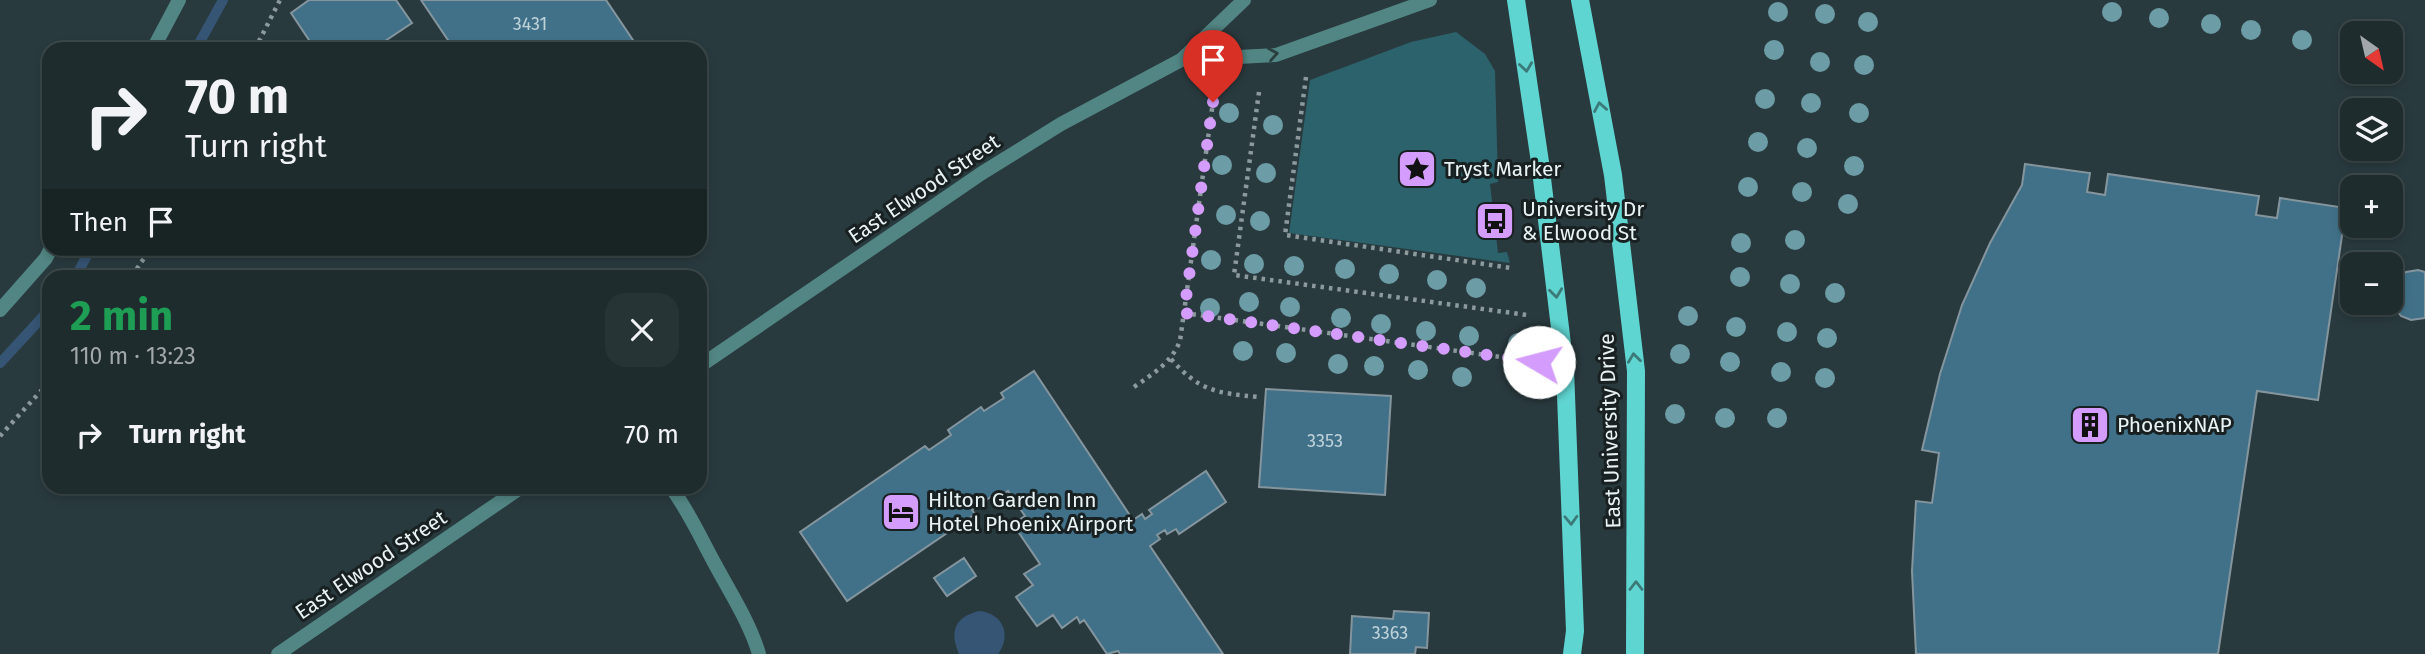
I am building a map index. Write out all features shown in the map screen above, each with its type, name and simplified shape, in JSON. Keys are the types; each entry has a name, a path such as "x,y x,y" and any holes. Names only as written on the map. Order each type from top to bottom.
{"main road":[{"name":"East University Drive","path":"1516,0 1540,162 1565,369 1575,631 1572,654"},
{"name":"East University Drive","path":"1580,0 1612,175 1636,371 1635,654"}],"street":[{"path":"157,42 179,0"},
{"name":"East Elwood Street","path":"707,361 982,173 1061,124 1181,60 1244,0"},
{"name":"East Elwood Street","path":"1181,60 1276,55 1430,0"},
{"path":"0,310 47,256"},
{"name":"East Elwood Street","path":"278,654 511,494"},
{"path":"676,494 737,604 755,639 759,654"}],"path":[{"path":"259,42 280,0"},
{"path":"1306,77 1285,236 1511,268"},
{"path":"1259,92 1234,275 1527,315"},
{"path":"1134,387 1171,359 1180,341 1213,102"},
{"path":"1184,313 1539,362"},
{"path":"1171,359 1186,376 1210,390 1258,397"},
{"path":"0,436 42,390"}],"shaded area":[{"path":"1456,32 1485,54 1495,71 1498,182 1490,184 1498,253 1507,252 1510,263 1289,233 1310,80 1411,42"},
{"path":"979,611 994,616 1003,626 1002,647 998,654 959,654 955,638 956,626 964,617"}],"building":[{"path":"309,0 396,0 412,23 384,42 310,42 291,13"},
{"path":"421,0 606,0 634,42 449,42"},
{"name":"PhoenixNAP","path":"2025,164 2090,173 2087,192 2105,195 2108,174 2259,196 2256,215 2277,218 2280,198 2340,207 2342,238 2318,400 2257,391 2218,654 1916,654 1912,571 1916,501 1932,503 1939,453 1922,450 1940,374 1962,305 1990,243 2022,185"},
{"path":"2425,272 2425,318 2411,320 2400,315 2403,315 2403,274"},
{"name":"Hilton Garden Inn Hotel Phoenix Airport","path":"1034,371 1133,520 1142,514 1145,519 1152,514 1149,510 1206,471 1226,502 1179,534 1176,529 1167,534 1165,530 1157,535 1160,539 1150,546 1223,654 1120,654 1118,651 1107,654 1084,620 1080,623 1077,617 1062,628 1053,615 1037,626 1016,597 1033,585 1024,574 1040,564 1013,524 1025,516 1008,491 995,500 992,496 972,510 975,514 847,601 800,532 925,446 929,450 951,435 948,430 981,407 984,411 1004,398 1001,393"},
{"path":"1266,389 1391,396 1385,495 1259,487"},
{"path":"964,558 976,576 947,596 934,578"},
{"path":"1394,611 1429,613 1427,648 1416,647 1415,654 1350,654 1352,616 1393,619"}],"waterway":[{"path":"200,42 223,0"},
{"path":"79,270 87,256"},
{"path":"0,363 42,318"}],"place":[{"name":"Tryst Marker","path":"1417,169"},
{"name":"University Dr & Elwood St","path":"1495,221"},
{"name":"PhoenixNAP","path":"2090,425"},
{"name":"Hilton Garden Inn Hotel Phoenix Airport","path":"901,512"}],"route":[{"path":"1213,102 1184,313 1539,362"}]}
